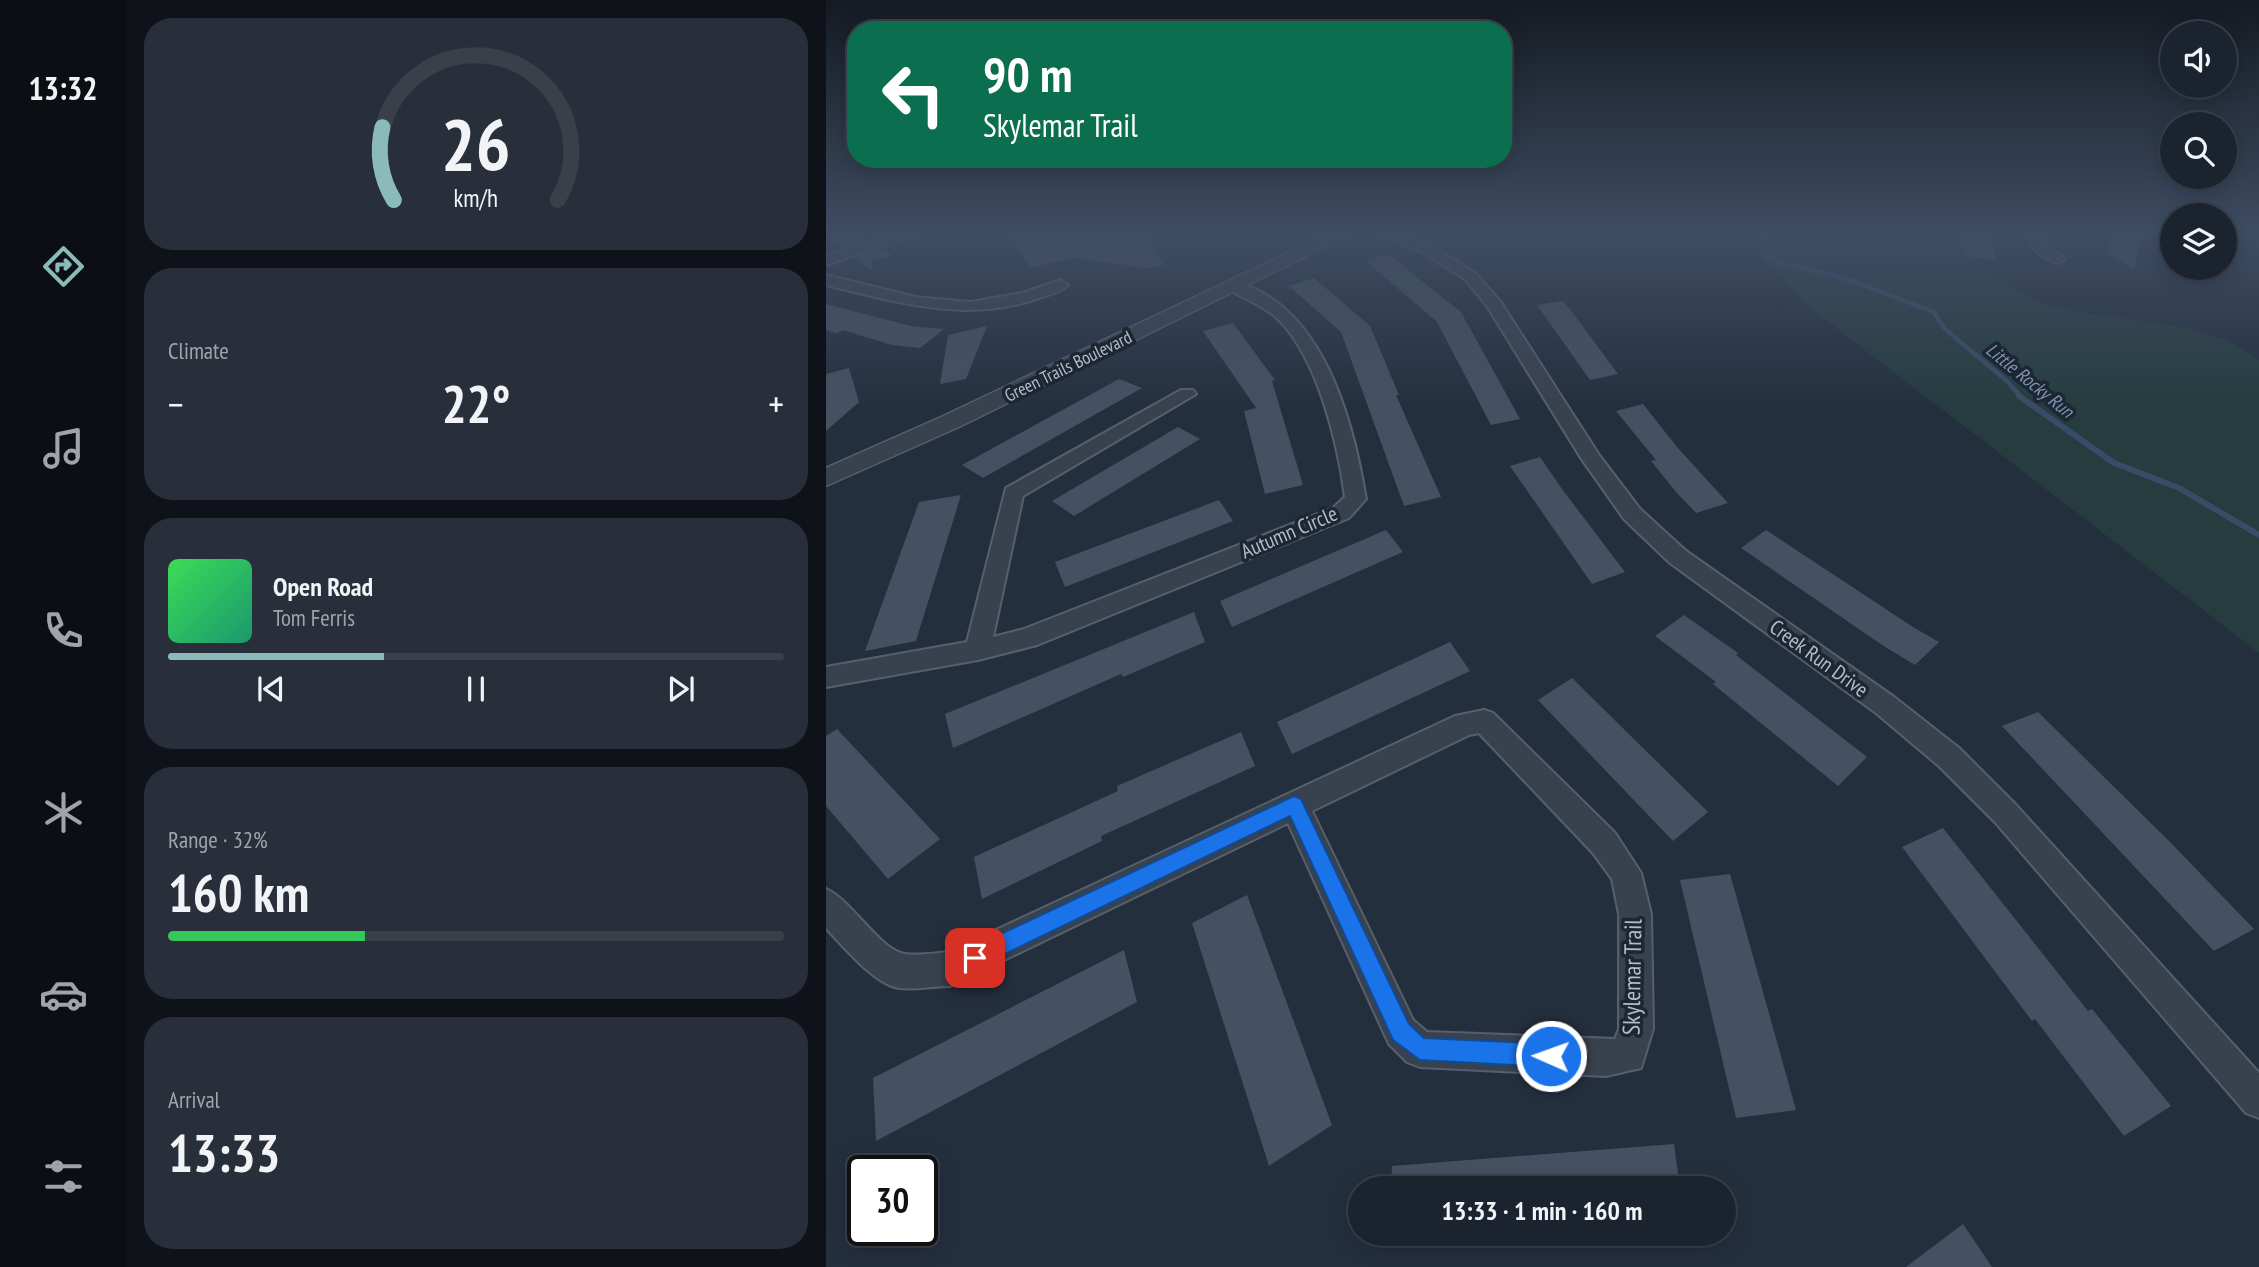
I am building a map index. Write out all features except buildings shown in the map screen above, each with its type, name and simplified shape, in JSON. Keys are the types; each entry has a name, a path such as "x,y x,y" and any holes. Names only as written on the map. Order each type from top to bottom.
{"street":[{"path":"871,291 926,305 953,308 1004,305 1043,291"},
{"name":"Green Trails Boulevard","path":"826,478 1222,291"},
{"name":"Autumn Circle","path":"826,677 978,650 1028,638 1341,513 1356,499 1355,485 1319,367 1302,337 1283,315 1242,291"},
{"name":"Creek Run Drive","path":"1483,291 1494,304 1591,458 1632,514 1678,557 1885,705 1949,757 2005,813 2259,1100"},
{"path":"978,650 1013,493 1186,394"},
{"name":"Skylemar Trail","path":"826,905 874,954 898,971 950,969 1294,805 1465,724 1484,721 1604,844 1626,873 1635,914 1636,1029 1628,1055 1606,1058 1420,1049 1401,1032 1294,805"}],"green space":[{"path":"1794,291 2018,291 2044,304 2071,311 2155,322 2209,334 2235,345 2259,360 2259,653 1809,307"}],"waterway":[{"name":"Little Rocky Run","path":"1879,291 1934,312 1944,328 2007,381 2022,398"},
{"name":"Little Rocky Run","path":"2019,396 2114,463 2179,488 2259,535"}],"route":[{"path":"975,958 1294,805 1401,1032 1420,1049 1551,1056"}]}
